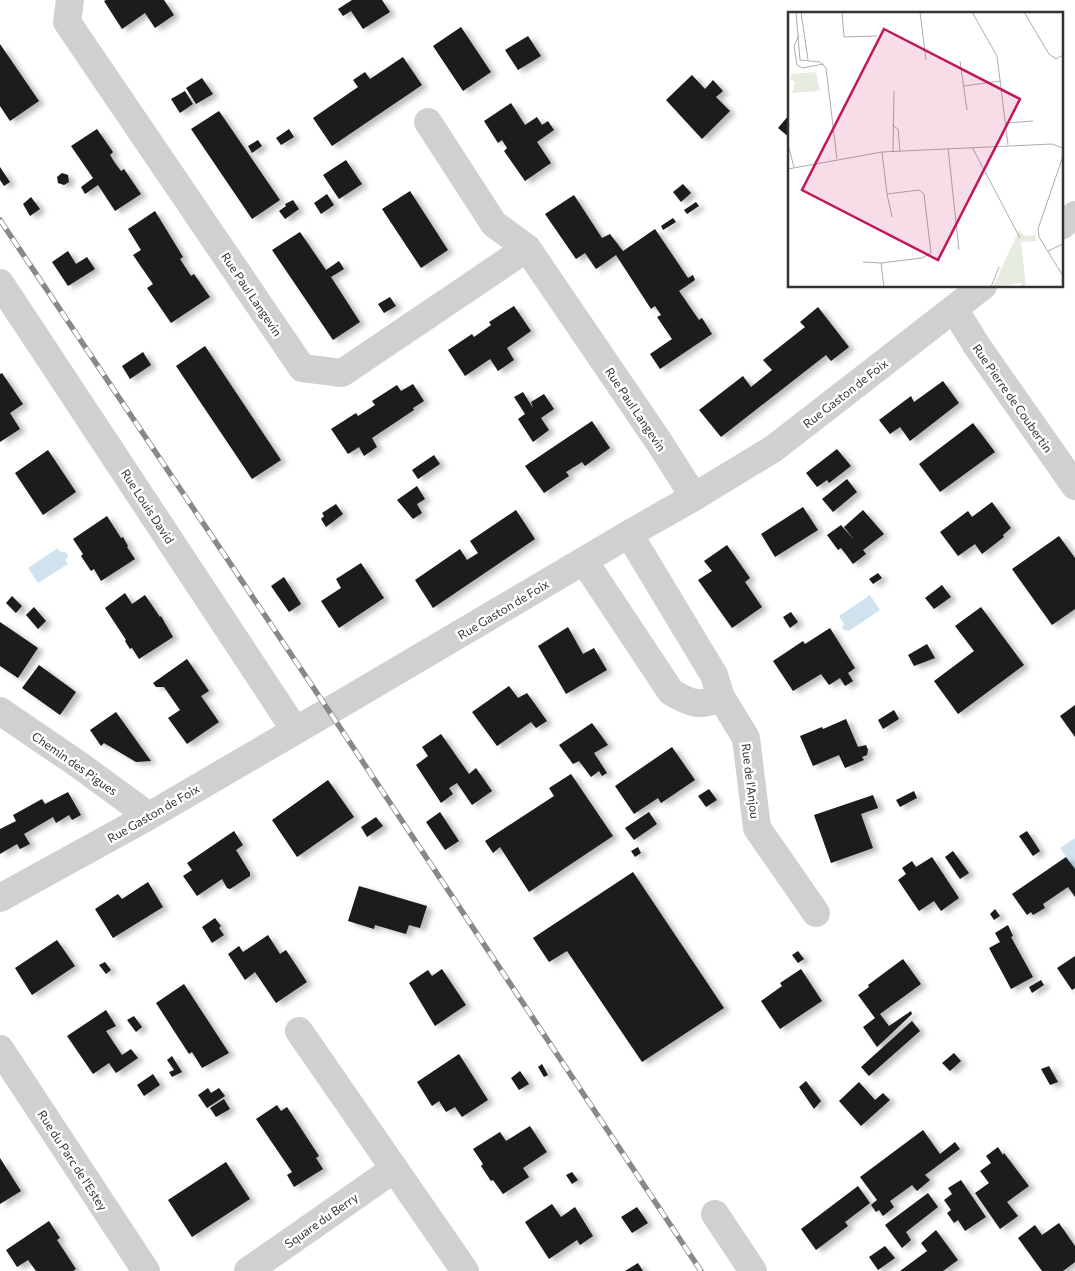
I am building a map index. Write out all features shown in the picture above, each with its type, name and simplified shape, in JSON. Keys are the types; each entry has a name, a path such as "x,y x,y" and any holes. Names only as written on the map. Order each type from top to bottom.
{"street":[{"name":"Rue Paul Langevin","path":"70,0 67,22 302,368 342,373 526,248"},
{"name":"Rue Paul Langevin","path":"428,122 494,224 526,248 659,442 694,497"},
{"path":"1062,225 1075,215"},
{"name":"Rue Louis David","path":"0,283 295,730"},
{"name":"Rue Gaston de Foix","path":"0,898 149,816 773,449 980,288"},
{"name":"Rue Pierre de Coubertin","path":"954,309 977,346 1075,486"},
{"name":"Rue de l'Anjou","path":"629,534 714,675 721,697 746,738 757,828 816,913"},
{"path":"584,561 671,692 690,703 710,703 721,697"},
{"name":"Chemin des Pigues","path":"0,711 75,762 149,816"},
{"path":"299,1031 465,1271"},
{"name":"Rue du Parc de l'Estey","path":"4,1065 146,1271"},
{"name":"Square du Berry","path":"248,1271 394,1169"},
{"path":"715,1214 753,1271"}],"water":[{"path":"58,548 59,551 67,553 68,557 65,560 68,564 38,583 28,568"},
{"path":"870,595 880,610 849,631 844,630 842,627 844,624 839,616"},
{"path":"1075,838 1075,868 1074,868 1060,848"}],"building":[{"path":"164,0 174,15 155,28 145,13 122,29 104,1"},
{"path":"352,0 382,0 390,12 363,29 351,11 343,16 338,9"},
{"path":"461,27 491,72 463,91 433,46"},
{"path":"528,36 541,56 518,70 505,50"},
{"path":"0,44 39,101 10,121 0,106"},
{"path":"403,57 422,85 332,146 313,118 358,87 353,80 365,72 370,79"},
{"path":"692,75 705,89 713,80 723,91 716,97 730,111 702,139 666,100"},
{"path":"202,78 213,94 196,104 186,88"},
{"path":"185,91 193,104 180,113 171,99"},
{"path":"511,103 525,125 537,117 542,125 548,121 554,130 537,142 551,163 525,181 504,151 507,148 502,140 498,143 484,121"},
{"path":"219,111 280,200 252,219 191,129"},
{"path":"788,116 788,136 778,128"},
{"path":"97,129 113,152 110,155 115,163 121,171 124,169 141,194 115,211 98,185 85,194 81,187 93,178 71,146"},
{"path":"289,129 294,137 281,145 276,138"},
{"path":"258,140 262,146 252,153 248,146"},
{"path":"346,160 362,184 339,199 323,175"},
{"path":"0,167 10,182 4,186 0,180"},
{"path":"62,173 68,175 69,182 64,185 58,183 57,177"},
{"path":"683,184 691,193 681,202 673,192"},
{"path":"410,191 448,250 421,268 382,209"},
{"path":"327,194 334,205 321,214 314,203"},
{"path":"574,195 602,238 610,234 623,251 655,229 688,278 693,275 695,280 679,291 699,320 702,318 712,334 660,369 650,354 672,339 657,317 661,315 655,306 651,309 616,255 596,269 585,253 576,259 545,214"},
{"path":"31,197 40,209 30,216 23,204"},
{"path":"293,200 299,209 285,219 279,211 286,206 285,204"},
{"path":"696,202 699,206 687,214 684,210"},
{"path":"155,211 183,257 180,259 191,276 194,274 210,297 171,323 147,288 153,284 133,255 141,250 128,229"},
{"path":"673,218 676,222 663,230 661,226"},
{"path":"300,232 326,270 339,261 344,269 331,277 360,322 333,340 272,250"},
{"path":"68,251 76,264 87,257 95,269 68,286 52,262"},
{"path":"390,297 396,306 384,313 378,304"},
{"path":"514,306 531,331 507,348 514,360 498,371 490,359 465,376 448,350 472,334 474,337 491,325 489,322"},
{"path":"818,307 849,347 831,361 826,355 721,437 699,410 743,376 751,387 772,370 763,360 805,327 800,322"},
{"path":"205,346 281,460 252,479 176,366"},
{"path":"143,352 151,365 130,379 122,366"},
{"path":"2,373 23,404 10,413 20,429 0,442 0,374"},
{"path":"943,381 959,403 910,441 900,427 890,434 879,420 911,396 914,402"},
{"path":"413,384 424,401 413,408 414,410 372,438 377,447 364,456 359,447 348,454 331,429 356,413 358,416 375,405 372,401 397,385 401,391"},
{"path":"523,392 533,408 531,402 544,394 554,409 541,418 549,430 533,442 518,419 525,414 514,397"},
{"path":"592,421 610,448 585,466 582,462 566,472 569,476 544,493 525,466"},
{"path":"973,423 995,452 940,492 919,464"},
{"path":"837,449 851,466 829,483 827,480 817,487 806,473"},
{"path":"48,450 76,492 43,515 15,473"},
{"path":"434,455 440,464 418,479 412,470"},
{"path":"847,479 857,492 833,512 822,499"},
{"path":"417,486 425,499 417,504 422,513 413,519 397,500"},
{"path":"992,502 1011,528 1003,535 1004,537 982,554 975,544 958,556 940,532 968,511 972,517"},
{"path":"336,504 343,514 326,527 321,519 324,516 322,513"},
{"path":"803,507 818,530 775,557 761,534"},
{"path":"516,510 535,539 433,608 415,580 460,549 467,560 478,553 470,541"},
{"path":"863,510 884,534 863,550 866,554 853,564 841,548 838,550 827,535 841,525 855,541 844,527"},
{"path":"107,516 121,538 123,537 135,559 101,581 94,569 91,571 81,556 83,554 73,539"},
{"path":"1059,536 1075,558 1075,609 1052,625 1012,569"},
{"path":"727,545 750,578 745,582 762,607 732,628 698,580 712,571 704,561"},
{"path":"361,563 384,598 339,628 321,601 341,588 336,579"},
{"path":"878,573 882,578 873,584 869,579"},
{"path":"284,577 301,604 289,612 271,586"},
{"path":"942,585 951,597 934,609 925,598"},
{"path":"125,593 132,604 145,595 161,616 173,637 139,659 132,648 130,649 105,608"},
{"path":"12,596 22,606 16,613 6,603"},
{"path":"34,607 46,621 38,629 26,615"},
{"path":"981,607 1024,665 958,714 934,681 974,651 955,626"},
{"path":"791,612 798,622 790,628 783,617"},
{"path":"0,622 38,648 18,678 0,666"},
{"path":"568,627 583,654 594,648 607,670 566,694 538,646"},
{"path":"830,628 855,668 848,673 853,681 845,686 840,678 829,685 821,674 793,691 773,661 803,641 805,644"},
{"path":"927,644 935,658 914,666 908,655"},
{"path":"187,659 209,691 201,696 219,722 187,744 168,718 180,710 164,687 156,687 153,683"},
{"path":"39,665 76,692 60,715 22,688"},
{"path":"509,686 518,698 527,693 547,721 536,728 531,722 497,746 472,712"},
{"path":"1075,705 1075,737 1060,716"},
{"path":"894,710 899,719 883,729 878,720"},
{"path":"116,712 151,761 136,762 104,743 101,746 90,730"},
{"path":"846,719 858,747 866,745 868,750 867,755 862,757 864,760 845,768 839,755 813,766 800,736"},
{"path":"592,723 608,745 594,753 607,773 602,776 599,771 591,777 579,761 573,764 559,745"},
{"path":"441,734 469,774 476,768 492,791 472,805 457,783 449,788 453,794 441,803 416,765 428,756 422,747"},
{"path":"672,747 695,780 661,803 658,798 634,814 615,786"},
{"path":"571,774 613,836 529,892 500,847 493,853 485,841 554,796 549,788"},
{"path":"328,780 354,817 297,857 272,820"},
{"path":"709,789 717,800 706,807 698,796"},
{"path":"914,791 917,798 900,807 896,800"},
{"path":"68,792 81,815 72,820 69,815 56,823 53,817 24,834 30,844 20,849 17,844 0,854 0,829 16,821 13,815 42,799 45,804"},
{"path":"873,795 878,808 861,814 873,848 831,863 814,815"},
{"path":"440,812 459,841 445,850 426,822"},
{"path":"649,812 657,824 634,840 625,828"},
{"path":"376,817 383,826 367,837 361,827"},
{"path":"234,831 243,845 236,850 250,876 230,889 227,888 222,879 197,896 183,876 192,870 187,863"},
{"path":"1027,831 1040,851 1033,856 1019,836"},
{"path":"638,847 641,853 635,857 631,851"},
{"path":"953,851 969,873 960,879 945,857"},
{"path":"932,857 959,898 941,911 934,901 919,911 898,880 906,874 902,868 912,861 916,867"},
{"path":"1066,857 1075,869 1075,897 1068,887 1043,904 1045,908 1033,915 1031,912 1027,915 1012,894"},
{"path":"633,872 724,1008 642,1062 567,951 549,962 533,938"},
{"path":"148,882 163,907 113,938 95,909 118,894 122,899"},
{"path":"359,886 427,906 420,928 409,925 406,934 375,925 374,929 348,921"},
{"path":"995,909 1000,916 994,920 990,914"},
{"path":"215,918 221,926 219,928 224,935 212,943 202,927"},
{"path":"1008,925 1013,936 1011,937 1033,977 1011,989 989,948 1000,942 995,933"},
{"path":"268,935 280,954 286,950 307,982 276,1003 255,972 245,980 228,954 239,946 243,952"},
{"path":"57,940 75,966 32,995 15,968"},
{"path":"798,951 804,959 798,963 792,955"},
{"path":"1075,956 1075,988 1072,990 1057,968"},
{"path":"903,959 921,984 880,1014 889,1026 911,1011 912,1014 877,1047 863,1027 875,1018 858,995 869,987 868,985"},
{"path":"105,962 111,970 106,974 99,965"},
{"path":"442,969 466,1005 435,1026 409,983 428,970 432,976"},
{"path":"801,969 822,1001 780,1029 761,1001 782,986 780,983"},
{"path":"1041,980 1044,985 1032,993 1029,987"},
{"path":"184,984 229,1053 202,1068 192,1052 189,1054 156,1003"},
{"path":"106,1010 116,1026 106,1031 122,1055 131,1049 138,1058 116,1073 109,1063 93,1074 67,1036"},
{"path":"134,1016 142,1027 136,1032 127,1020"},
{"path":"912,1021 920,1031 869,1076 861,1067"},
{"path":"954,1053 961,1061 950,1071 942,1063"},
{"path":"459,1054 488,1100 462,1117 455,1107 446,1112 439,1101 432,1106 417,1082"},
{"path":"172,1056 182,1072 172,1077 169,1072 174,1070 167,1060"},
{"path":"542,1064 548,1075 544,1077 538,1067"},
{"path":"1049,1066 1058,1082 1050,1085 1041,1069"},
{"path":"520,1071 529,1084 519,1090 511,1078"},
{"path":"153,1074 160,1085 144,1096 137,1085"},
{"path":"806,1081 821,1101 814,1109 799,1087"},
{"path":"859,1082 875,1100 883,1093 890,1100 861,1126 839,1101"},
{"path":"208,1088 211,1093 219,1088 225,1096 207,1108 198,1095"},
{"path":"224,1099 230,1109 216,1117 210,1108"},
{"path":"277,1105 281,1111 287,1107 319,1156 316,1158 323,1169 294,1187 287,1175 292,1172 256,1119"},
{"path":"530,1126 547,1152 523,1168 529,1177 503,1194 481,1166 483,1164 473,1149 500,1132 506,1141"},
{"path":"923,1130 940,1154 955,1142 960,1149 925,1175 930,1180 917,1191 912,1185 890,1201 894,1207 883,1216 879,1210 876,1212 871,1205 877,1200 860,1177"},
{"path":"998,1147 1029,1186 1007,1202 1018,1216 1000,1229 975,1193 989,1183 980,1171 991,1163 986,1156"},
{"path":"0,1158 21,1191 0,1204"},
{"path":"226,1162 250,1199 192,1237 168,1200"},
{"path":"572,1172 578,1180 572,1184 566,1175"},
{"path":"961,1180 986,1217 965,1231 958,1220 954,1223 947,1213 951,1210 944,1200 952,1194 948,1188"},
{"path":"858,1186 870,1203 845,1222 848,1226 816,1250 801,1229"},
{"path":"928,1193 938,1207 906,1232 911,1240 902,1248 885,1225"},
{"path":"552,1204 561,1217 575,1207 593,1236 580,1245 577,1240 549,1259 525,1222"},
{"path":"637,1207 648,1223 632,1233 621,1217"},
{"path":"49,1221 60,1238 57,1240 76,1269 73,1271 36,1271 28,1260 17,1267 6,1250"},
{"path":"1059,1223 1075,1246 1075,1262 1063,1271 1042,1271 1018,1238 1035,1225 1042,1235"},
{"path":"936,1230 958,1260 943,1271 900,1271 927,1251 921,1243"},
{"path":"885,1246 895,1258 878,1270 869,1257"},
{"path":"638,1263 643,1271 625,1271"}],"railway":[{"path":"0,220 701,1271"}]}
